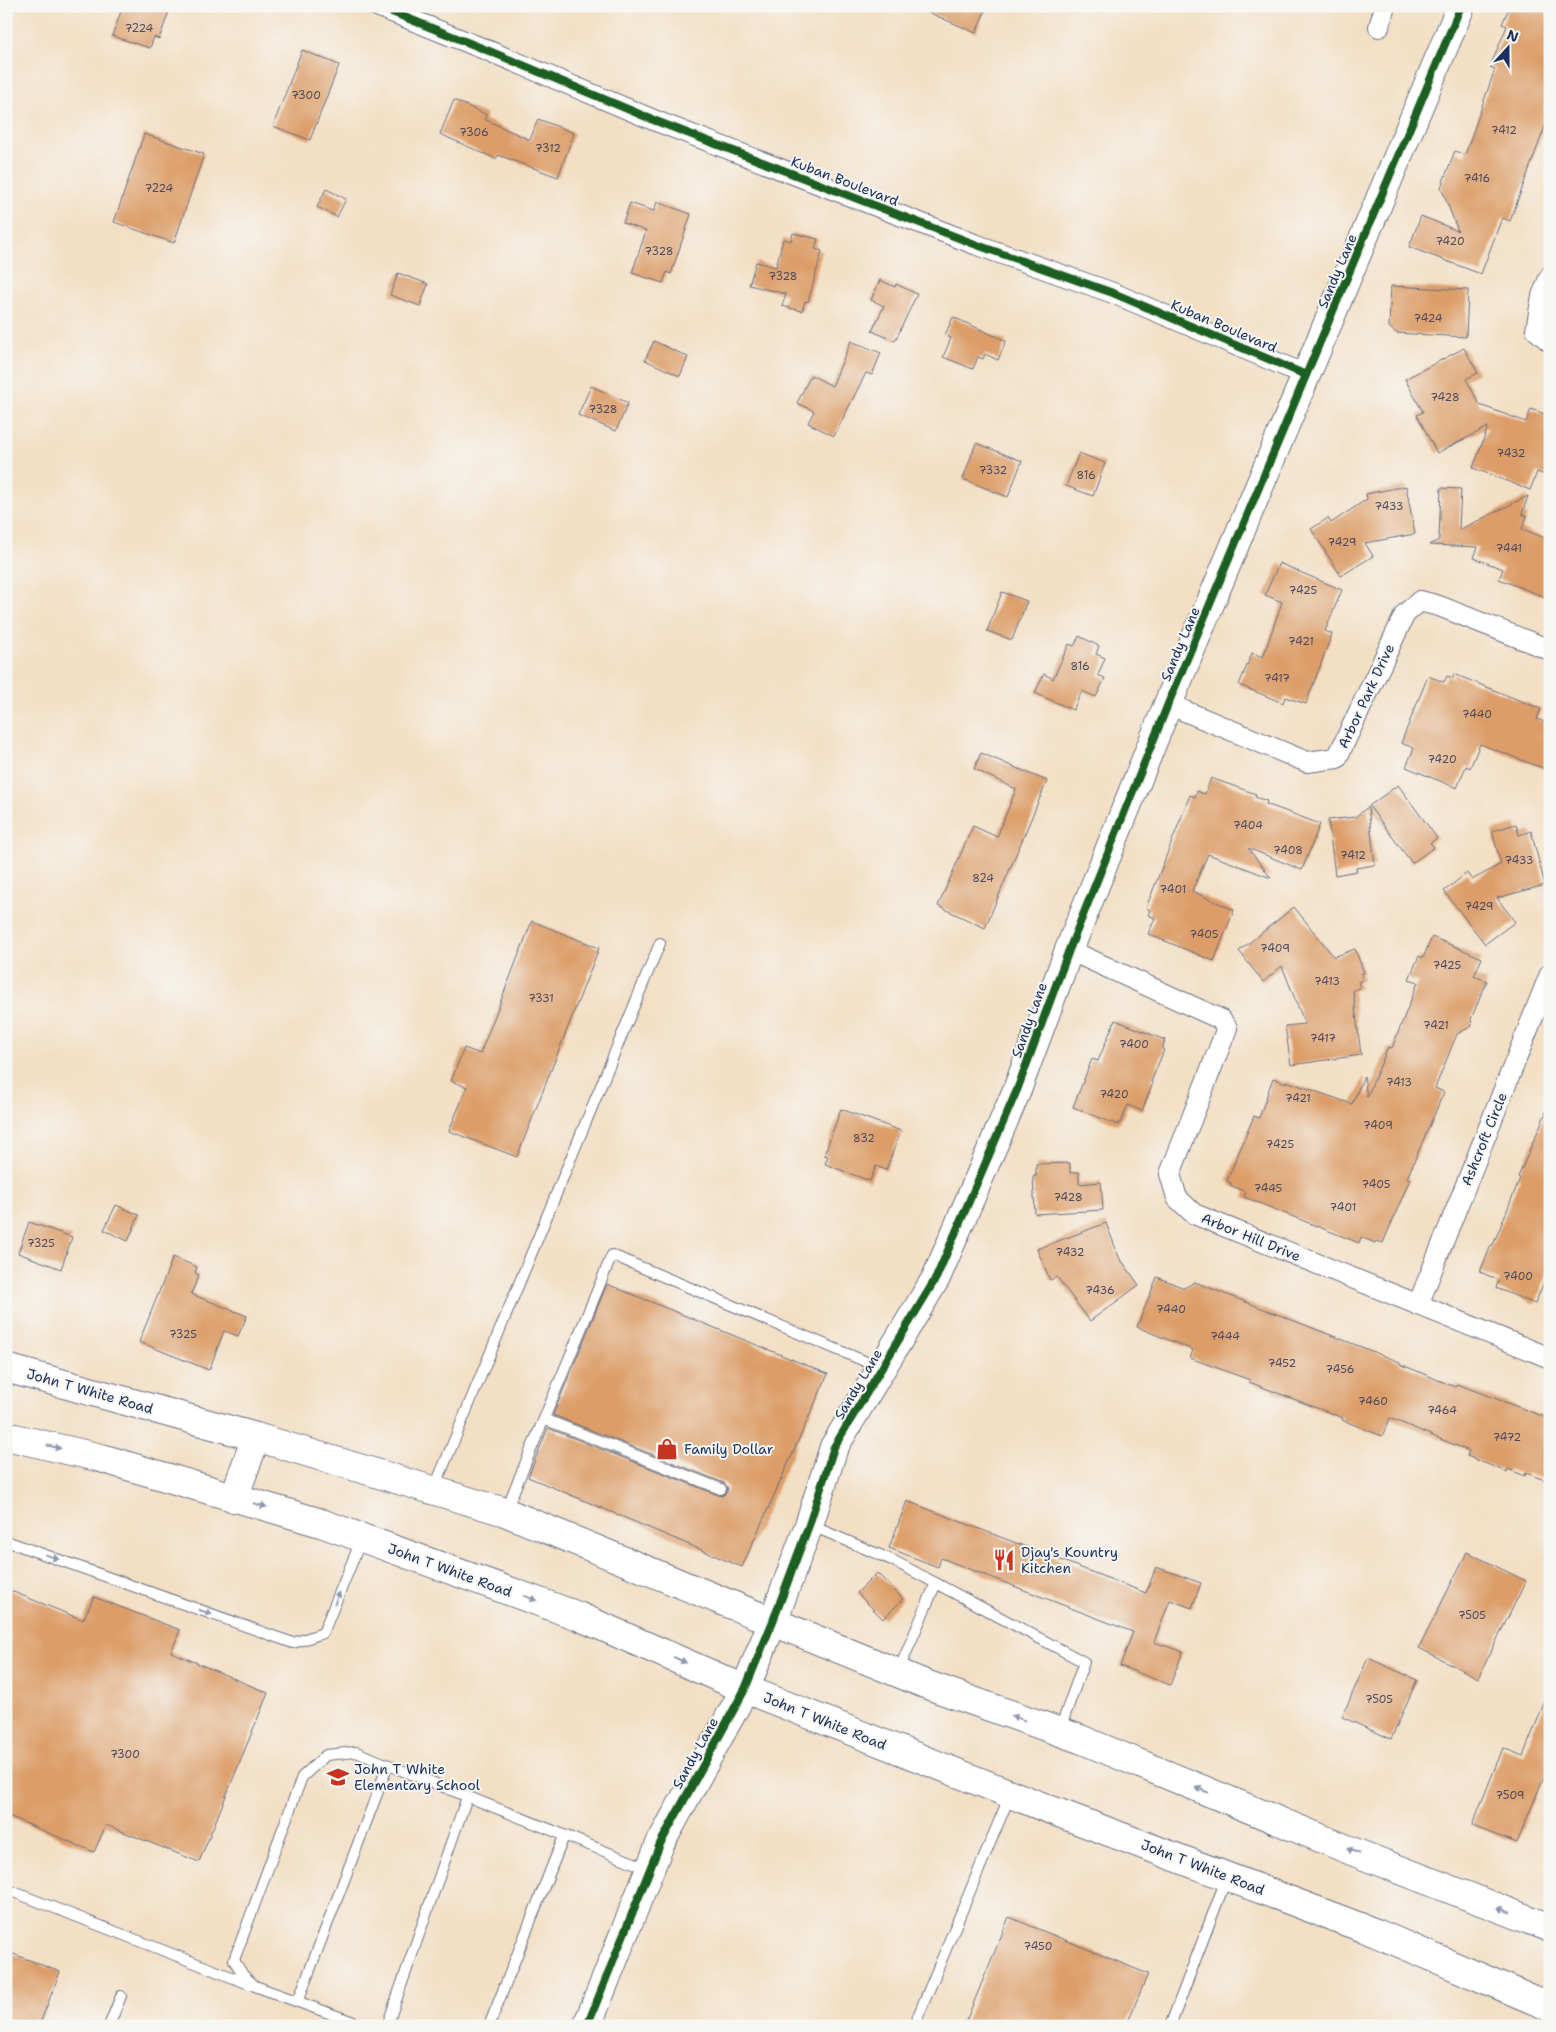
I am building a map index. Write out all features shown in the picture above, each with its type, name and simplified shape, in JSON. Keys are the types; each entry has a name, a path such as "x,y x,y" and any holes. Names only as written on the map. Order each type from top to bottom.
{"main road":[{"name":"Sandy Lane","path":"588,2026 660,1844 744,1689 773,1621 809,1525 834,1447 936,1278 1017,1090 1069,950 1168,704 1461,6"},
{"name":"John T White Road","path":"6,1368 256,1437 505,1512 898,1673 1059,1733 1080,1739 1354,1852 1550,1928"},
{"name":"John T White Road","path":"6,1436 102,1458 321,1523 578,1616 744,1689 1011,1794 1376,1933 1550,2006"},
{"path":"234,1498 256,1437"}],"street":[{"name":"Kuban Boulevard","path":"377,6 656,121 976,245 1113,293 1306,375"},
{"path":"1379,26 1385,6"},
{"path":"1550,276 1542,296 1536,330 1550,342"},
{"name":"Arbor Park Drive","path":"1168,704 1307,762 1337,758 1405,614 1420,601 1439,606 1550,650"},
{"name":"Arbor Hill Drive","path":"1069,950 1220,1020 1227,1028 1170,1174 1177,1198 1194,1214 1550,1358"},
{"name":"Ashcroft Circle","path":"1418,1305 1550,974"}],"lane":[{"path":"433,1490 660,943"},
{"path":"505,1512 612,1255 882,1369"},
{"path":"544,1419 721,1489"},
{"path":"809,1525 894,1561 1084,1662 1059,1733"},
{"path":"6,1541 293,1643 323,1632 362,1538"},
{"path":"898,1673 936,1583"},
{"path":"255,1986 242,1975 234,1960 302,1777 326,1755 356,1752 650,1870"},
{"path":"298,2001 388,1765"},
{"path":"914,2026 1011,1794"},
{"path":"388,2026 467,1797"},
{"path":"489,2026 564,1836"},
{"path":"1170,2026 1227,1877"},
{"path":"6,1889 255,1986 364,2026"},
{"path":"110,2026 121,1996"}],"building":[{"path":"123,6 171,6 159,39 154,37 150,48 112,36"},
{"path":"914,6 987,6 976,33"},
{"path":"1510,6 1550,6 1550,113 1510,221 1502,218 1481,274 1409,247 1421,216 1458,231 1441,187 1455,151 1465,155 1495,69 1490,67 1507,26 1502,24"},
{"path":"302,50 339,65 310,140 273,126"},
{"path":"454,100 487,115 484,119 530,140 538,119 574,133 558,177 498,155 496,159 440,134"},
{"path":"144,134 204,154 174,243 114,222"},
{"path":"326,189 346,199 337,217 317,207"},
{"path":"657,202 691,214 671,274 667,272 663,283 632,273 646,231 623,223 630,203 654,211"},
{"path":"793,233 818,239 815,249 822,251 808,302 805,301 802,311 782,306 786,294 749,285 756,262 776,267 783,239 791,241"},
{"path":"398,273 428,284 420,306 390,295"},
{"path":"880,280 895,287 896,284 917,294 895,341 872,331 884,306 871,300"},
{"path":"1391,286 1468,290 1466,337 1396,333 1389,327"},
{"path":"953,317 1006,341 998,360 985,354 983,359 978,357 973,369 943,357 951,338 945,335"},
{"path":"654,341 688,357 680,376 645,360"},
{"path":"851,341 881,353 872,375 866,373 834,436 808,423 814,411 797,403 811,375 832,386"},
{"path":"1464,348 1478,373 1466,379 1480,405 1526,422 1531,409 1550,416 1550,477 1537,472 1530,490 1473,468 1488,427 1437,453 1417,415 1423,412 1405,379"},
{"path":"591,386 628,403 616,431 578,415"},
{"path":"976,443 1022,461 1008,497 963,479"},
{"path":"1079,453 1105,463 1093,496 1066,486"},
{"path":"1406,486 1415,534 1365,543 1373,556 1341,576 1311,529 1328,518 1331,523 1367,499 1366,494"},
{"path":"1441,488 1461,489 1459,530 1528,496 1522,514 1527,516 1522,529 1550,540 1550,599 1499,579 1503,569 1474,558 1478,547 1429,545 1439,540"},
{"path":"1279,563 1342,590 1325,631 1332,634 1306,704 1285,697 1283,703 1239,685 1252,653 1263,657 1282,602 1265,595"},
{"path":"1002,592 1027,601 1012,640 987,631"},
{"path":"1079,636 1099,646 1096,654 1105,658 1098,675 1105,678 1096,697 1082,691 1073,710 1035,693 1044,674 1053,679 1069,644 1074,646"},
{"path":"1454,674 1541,709 1537,719 1550,724 1550,771 1480,744 1470,768 1466,766 1457,788 1406,767 1414,748 1401,743 1428,676 1444,682 1447,676 1453,678"},
{"path":"981,753 1047,781 985,928 938,906 973,826 997,837 1016,789 974,769"},
{"path":"1211,778 1256,794 1255,797 1267,801 1266,804 1320,824 1302,870 1248,848 1271,878 1208,854 1192,891 1234,910 1214,961 1148,934 1155,918 1148,915 1150,910 1146,908 1190,795 1195,797 1197,791 1205,794"},
{"path":"1398,785 1437,838 1430,843 1434,847 1412,863 1369,806"},
{"path":"1368,807 1375,865 1356,868 1357,871 1335,875 1328,820 1355,817"},
{"path":"1516,824 1519,835 1531,831 1545,885 1497,898 1515,922 1485,944 1444,891 1467,873 1472,880 1501,864 1492,831"},
{"path":"1294,907 1334,957 1355,949 1364,973 1361,974 1363,980 1358,982 1360,988 1353,990 1361,1055 1291,1065 1285,1026 1305,1024 1282,966 1263,982 1239,951"},
{"path":"532,921 599,948 517,1157 449,1131 467,1087 451,1081 464,1048 480,1054"},
{"path":"1432,937 1482,958 1474,976 1487,981 1471,1019 1472,1026 1457,1034 1435,1088 1444,1092 1407,1178 1410,1179 1383,1243 1376,1241 1375,1243 1361,1237 1359,1243 1244,1197 1246,1192 1230,1185 1231,1183 1227,1181 1254,1116 1259,1118 1273,1078 1352,1104 1364,1076 1367,1097 1388,1047 1392,1048 1418,982 1409,979 1419,956 1423,958"},
{"path":"1115,1020 1165,1040 1162,1049 1164,1050 1142,1111 1128,1105 1118,1125 1073,1107 1092,1059 1098,1061"},
{"path":"1550,1103 1550,1267 1535,1304 1496,1288 1499,1280 1480,1272 1491,1245 1493,1245 1520,1178 1518,1177"},
{"path":"841,1109 901,1131 886,1170 876,1166 870,1181 825,1164 828,1156 824,1155"},
{"path":"1070,1163 1070,1173 1079,1172 1079,1184 1101,1182 1103,1210 1035,1214 1033,1177 1036,1176 1036,1164"},
{"path":"116,1205 139,1215 128,1241 104,1230"},
{"path":"29,1222 72,1237 61,1269 18,1253"},
{"path":"1106,1223 1119,1257 1139,1285 1090,1321 1057,1277 1050,1280 1037,1249"},
{"path":"173,1257 197,1267 195,1273 199,1275 191,1294 247,1316 238,1336 224,1331 209,1370 139,1342"},
{"path":"1157,1277 1184,1288 1195,1282 1400,1362 1400,1364 1455,1387 1457,1384 1550,1419 1550,1482 1526,1473 1525,1476 1508,1469 1507,1472 1467,1456 1469,1451 1390,1418 1382,1436 1342,1420 1343,1418 1249,1382 1250,1380 1190,1358 1193,1350 1137,1327"},
{"name":"Family Dollar","path":"607,1284 828,1374 742,1567 528,1477 548,1428 718,1495 722,1496 727,1492 728,1488 724,1483 553,1415"},
{"name":"Djay's Kountry Kitchen","path":"907,1501 1146,1593 1156,1567 1201,1583 1192,1608 1170,1600 1154,1642 1183,1652 1170,1685 1120,1666 1133,1632 941,1558 938,1567 889,1548"},
{"path":"1467,1552 1526,1581 1478,1678 1419,1648"},
{"path":"877,1573 903,1599 883,1619 857,1593"},
{"path":"6,1589 83,1620 94,1597 180,1630 171,1652 268,1693 199,1862 106,1825 94,1852 6,1815"},
{"path":"1368,1658 1417,1680 1391,1739 1342,1717"},
{"path":"1549,1691 1550,1762 1517,1843 1472,1826 1503,1748 1523,1756"},
{"path":"1009,1917 1148,1974 1126,2026 964,2026"},
{"path":"11,1953 60,1972 39,2026 6,2026 6,1966"}],"cycle path":[{"path":"377,6 656,121 977,245 1113,293 1306,375"},
{"path":"587,2026 660,1844 745,1689 809,1525 834,1447 936,1278 1017,1090 1069,950 1168,704 1461,6"}],"place":[{"name":"Family Dollar","path":"667,1449"},
{"name":"Djay's Kountry Kitchen","path":"1004,1560"},
{"name":"John T White Elementary School","path":"338,1777"}]}
